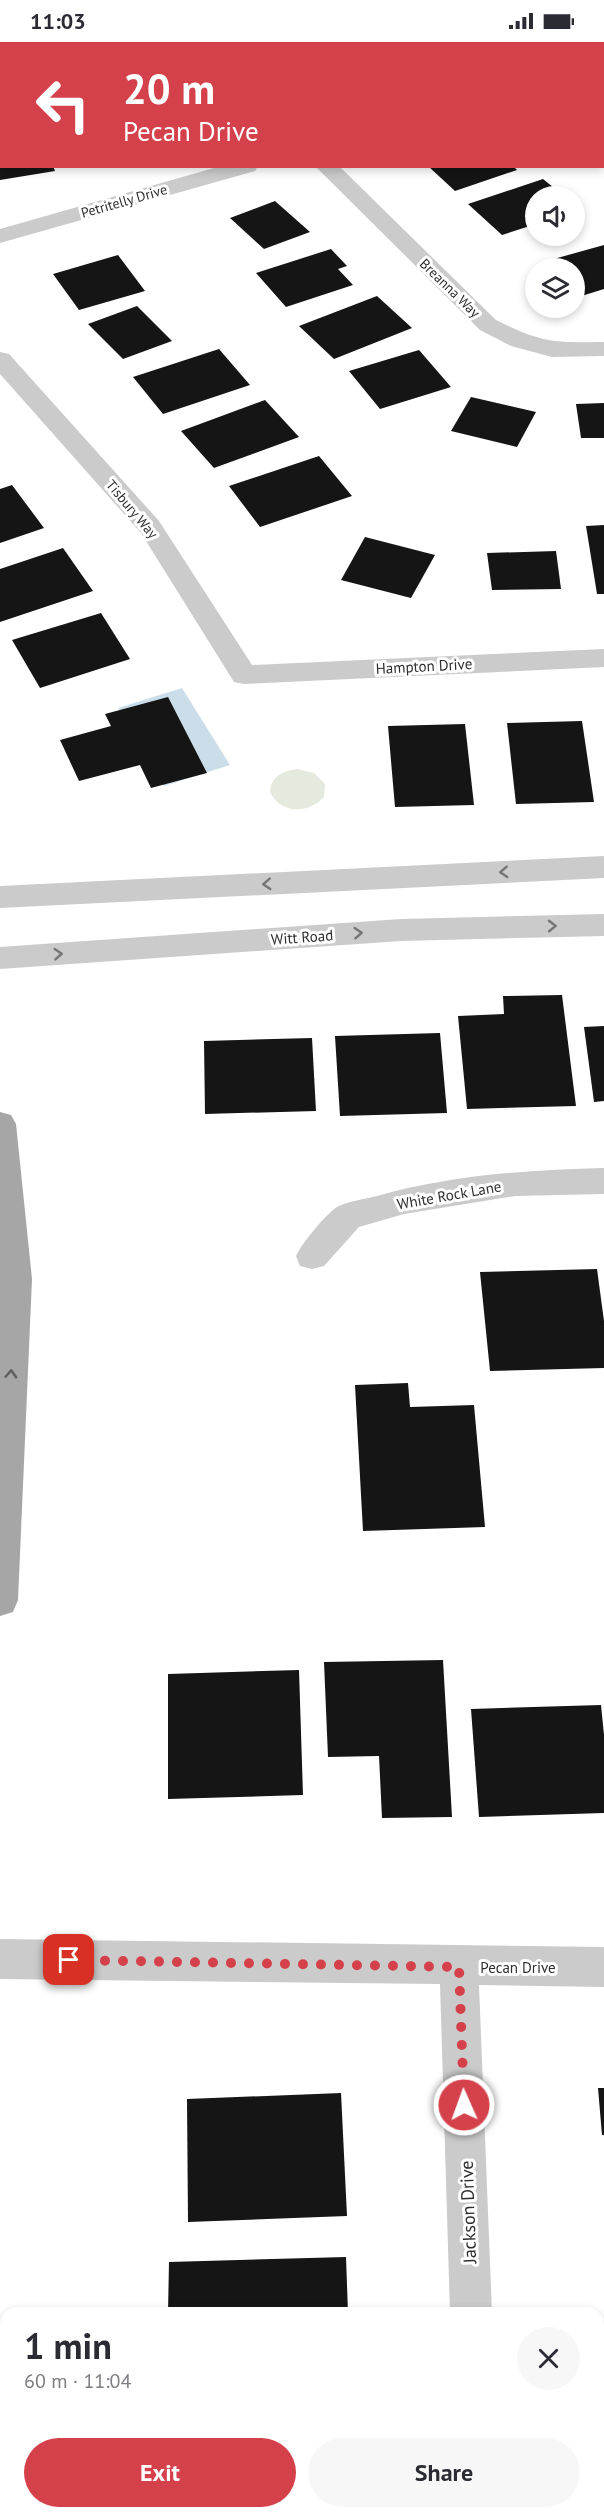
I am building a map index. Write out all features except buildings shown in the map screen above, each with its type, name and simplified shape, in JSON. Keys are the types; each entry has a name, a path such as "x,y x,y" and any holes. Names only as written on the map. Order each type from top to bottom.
{"main road":[{"path":"0,1124 16,1279 0,1600"}],"street":[{"name":"Petritelly Drive","path":"0,236 240,168"},
{"name":"Breanna Way","path":"328,168 488,325 520,341 552,350 604,349"},
{"name":"Tisbury Way","path":"0,359 150,527 244,675"},
{"name":"Hampton Drive","path":"244,675 604,658"},
{"path":"0,897 604,867"},
{"name":"Witt Road","path":"0,958 401,930 604,925"},
{"name":"White Rock Lane","path":"312,1256 348,1217 404,1201 515,1183 604,1181"},
{"name":"Pecan Drive","path":"0,1959 459,1967 604,1967"},
{"name":"Jackson Drive","path":"459,1967 471,2307"}],"shaded area":[{"path":"297,769 314,773 325,784 324,797 318,803 303,809 288,808 275,799 270,792 275,778 287,771"}],"water":[{"path":"182,688 230,765 164,786 118,708"}],"route":[{"path":"69,1960 459,1967 464,2105"}]}
